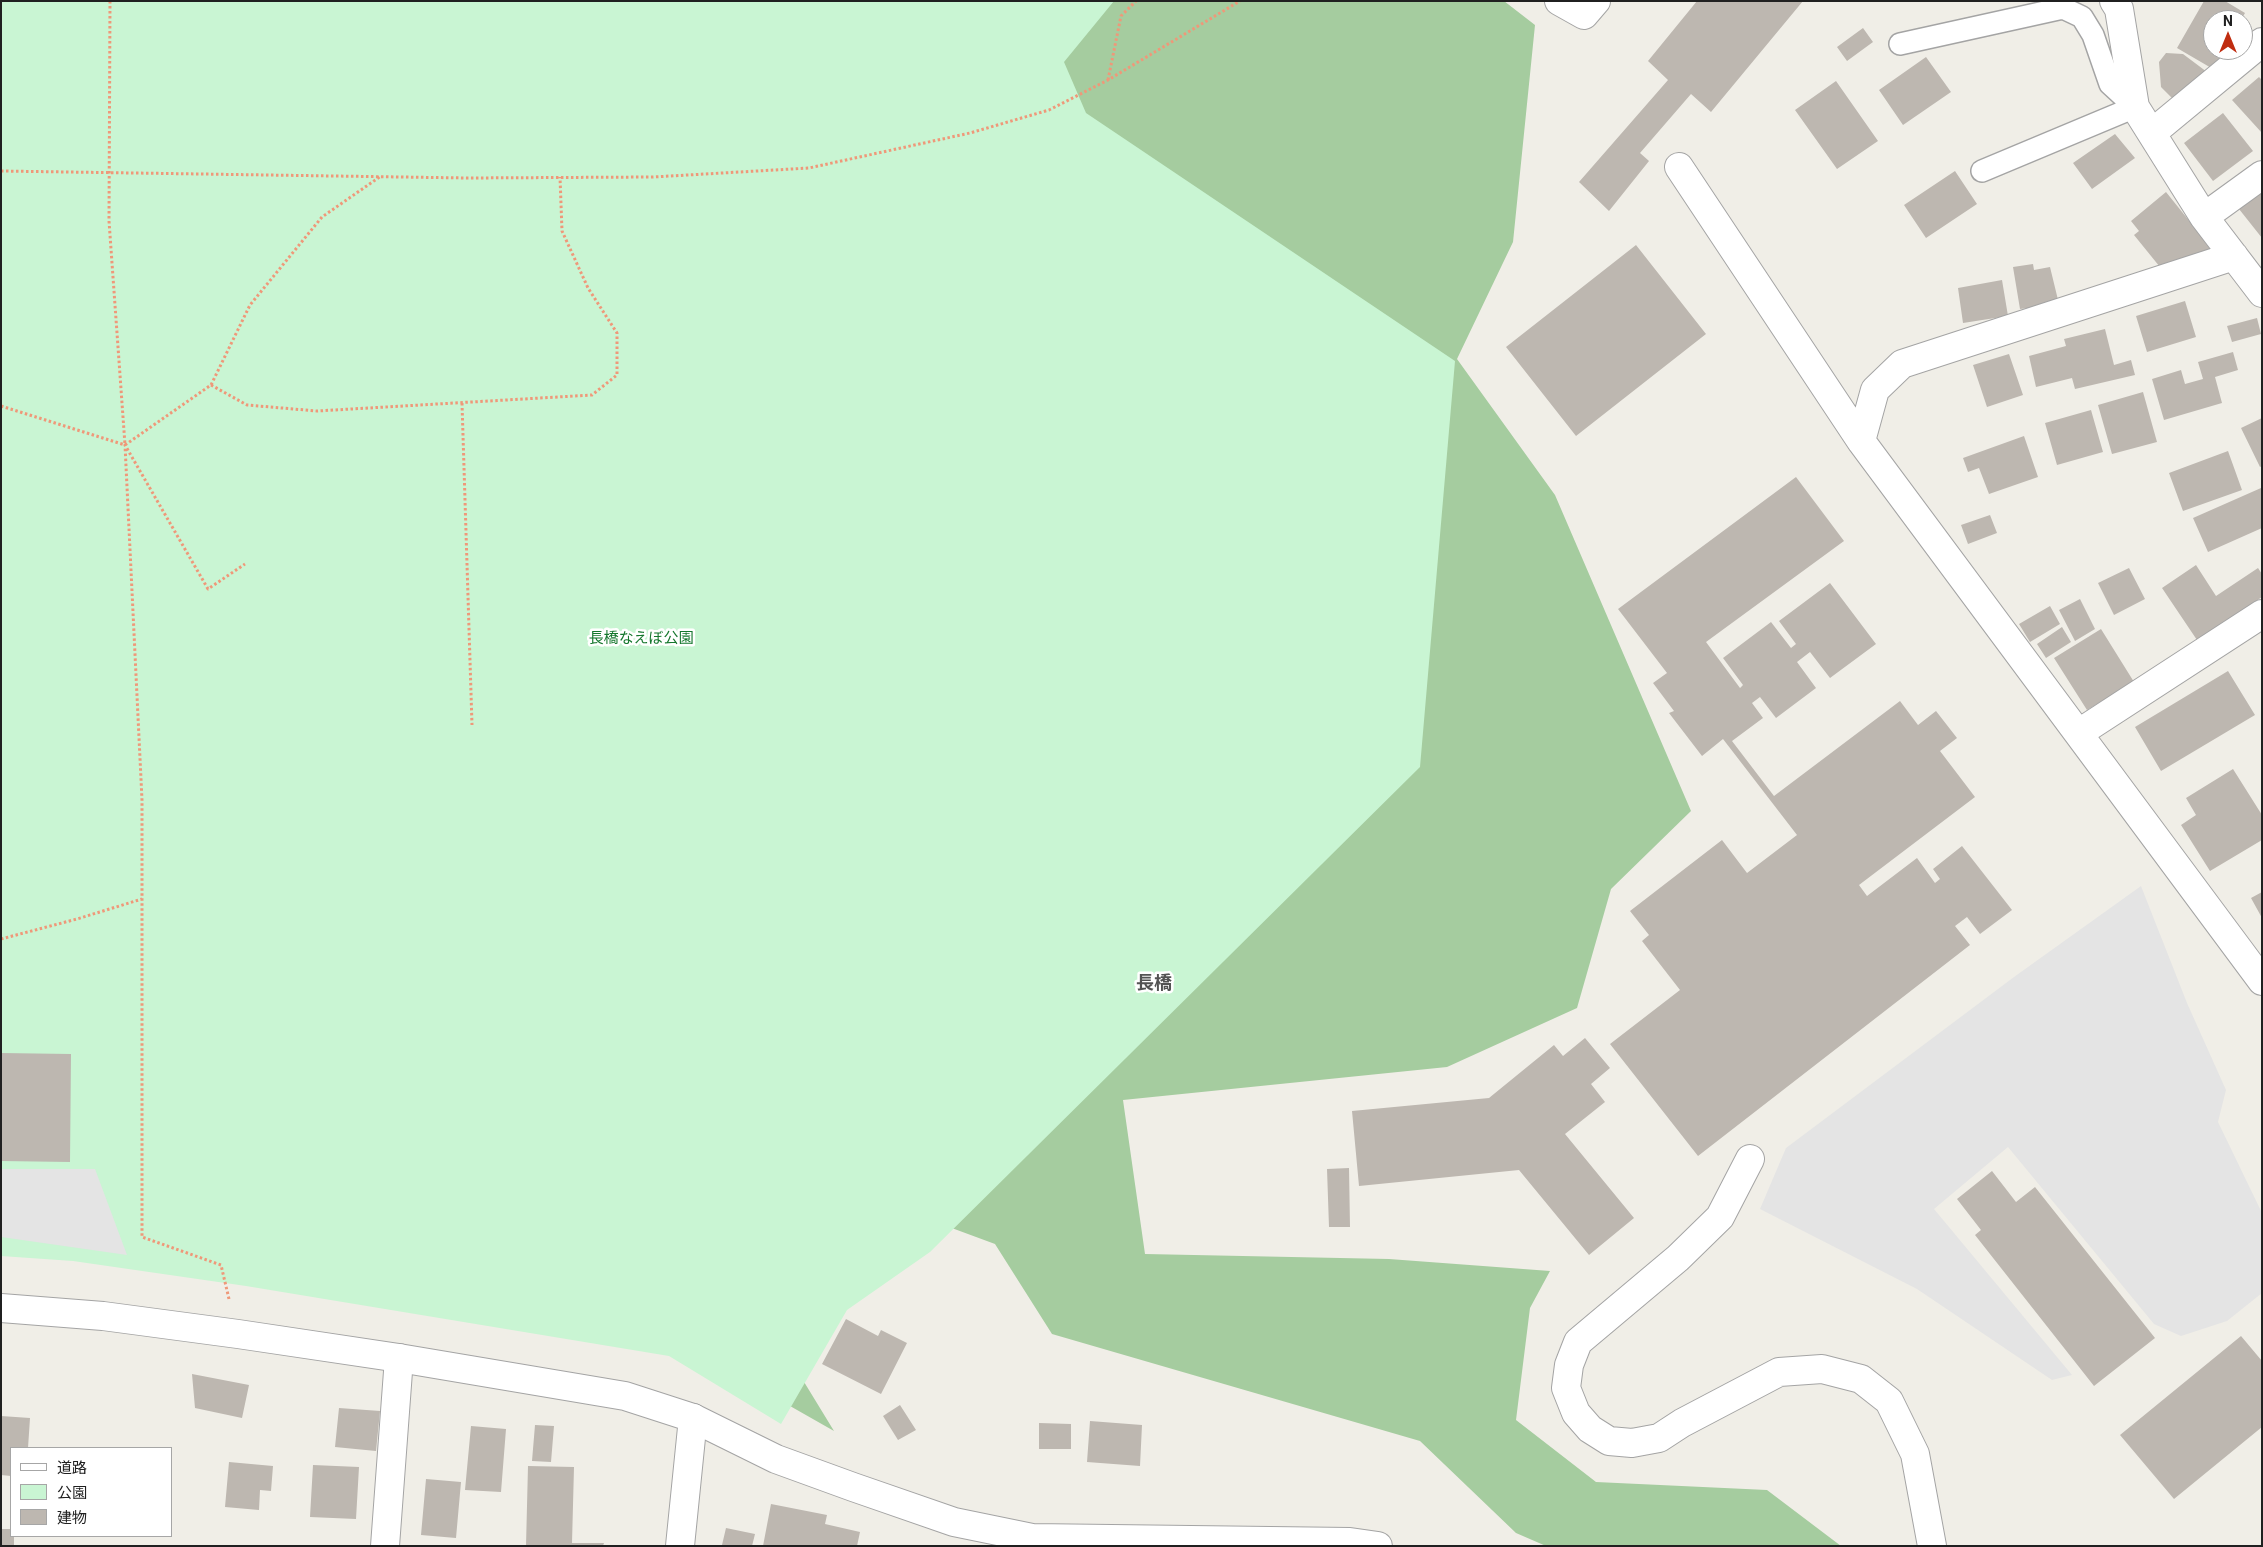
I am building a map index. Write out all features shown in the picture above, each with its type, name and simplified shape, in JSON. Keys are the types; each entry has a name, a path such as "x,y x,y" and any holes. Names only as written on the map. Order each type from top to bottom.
{"street":[{"path":"1559,1 1584,14 1596,1"},
{"path":"2114,1 2119,9 2136,107 2204,217 2262,293"},
{"path":"2152,133 2262,42"},
{"path":"1679,167 1861,441 2260,975"},
{"path":"2204,217 2262,175"},
{"path":"1861,441 1875,390 1902,364 2234,256"},
{"path":"2079,733 2262,614"},
{"path":"1750,1159 1720,1217 1678,1258 1578,1342 1569,1365 1566,1388 1576,1413 1590,1429 1609,1441 1632,1443 1658,1438 1682,1423 1779,1372 1822,1369 1861,1379 1889,1401 1915,1454 1932,1546"},
{"path":"1,1308 103,1316 238,1334 399,1358 625,1396 693,1418 776,1459 954,1522 1032,1538 1350,1542 1378,1546"},
{"path":"385,1546 399,1358"},
{"path":"680,1546 693,1418"}],"lane":[{"path":"1900,44 2063,8 2082,17 2093,35 2110,84 2136,107 1982,171"}],"path":[{"path":"110,1 109,221 125,445 142,800 142,1237 221,1265 238,1334"},
{"path":"1108,80 1122,16 1136,1"},
{"path":"1,171 381,176 653,177 809,168 970,133 1049,110 1108,80 1240,1"},
{"path":"125,445 211,385 250,305 322,217 381,176"},
{"path":"211,385 247,405 317,411 592,395 617,375 617,333 588,288 562,231 560,177"},
{"path":"462,403 472,724"},
{"path":"1,406 125,445 208,590 245,564"},
{"path":"1,938 77,919 142,899"}],"green space":[{"name":"長橋なえぼ公園","path":"1,1 1504,1 1535,25 1513,242 1457,359 1555,495 1691,811 1611,889 1577,1008 1447,1067 1123,1100 1145,1254 1389,1259 1550,1271 1530,1308 1516,1420 1596,1482 1767,1490 1841,1546 1546,1546 1516,1533 1420,1441 1052,1334 995,1244 903,1210 754,1300 834,1431 637,1319"},
{"name":"長橋なえぼ公園","path":"1,1 1114,1 1064,62 1086,113 1455,361 1420,767 930,1252 847,1310 781,1424 669,1356 246,1286 73,1261 1,1256"}],"shaded area":[{"path":"2141,886 2187,1003 2226,1090 2218,1122 2262,1213 2262,1293 2227,1321 2181,1336 2154,1324 2008,1147 1934,1209 2072,1375 2052,1380 1917,1289 1760,1209 1786,1148 2014,977"},
{"path":"1,1169 95,1169 127,1255 1,1237"}],"building":[{"path":"1697,1 1803,1 1711,112 1691,94 1640,153 1649,161 1609,211 1579,182 1668,80 1648,61"},
{"path":"2204,1 2225,1 2240,10 2203,10 2203,60 2218,60 2213,69 2177,48"},
{"path":"1863,28 1873,42 1847,61 1837,47"},
{"path":"2166,53 2183,54 2207,72 2174,100 2161,87 2159,62"},
{"path":"1926,57 1951,92 1903,125 1879,90"},
{"path":"2259,77 2262,80 2262,133 2232,100"},
{"path":"1836,81 1878,141 1837,169 1795,110"},
{"path":"2223,113 2253,151 2213,181 2184,143"},
{"path":"2115,134 2135,158 2092,189 2073,163"},
{"path":"1955,171 1977,204 1926,238 1904,205"},
{"path":"2166,192 2211,248 2186,267 2180,259 2164,272 2134,235 2139,231 2131,221"},
{"path":"2262,192 2262,238 2239,209"},
{"path":"1636,245 1706,334 1576,436 1506,347"},
{"path":"2033,264 2034,270 2050,267 2059,304 2020,309 2013,267"},
{"path":"2002,280 2008,316 1963,323 1958,288"},
{"path":"2185,301 2196,337 2147,352 2136,316"},
{"path":"2257,318 2261,334 2232,342 2227,326"},
{"path":"2105,329 2114,365 2131,360 2135,375 2075,389 2072,378 2036,387 2029,356 2066,346 2064,339"},
{"path":"2233,352 2238,370 2215,377 2222,403 2164,420 2152,379 2181,370 2185,384 2203,379 2198,362"},
{"path":"2009,354 2023,395 1987,407 1973,365"},
{"path":"2143,392 2157,442 2112,454 2098,405"},
{"path":"2091,410 2103,452 2057,465 2045,423"},
{"path":"2262,418 2262,466 2260,467 2241,428"},
{"path":"2024,436 2038,477 1989,494 1979,468 1968,472 1963,458"},
{"path":"2228,451 2242,490 2183,511 2169,473"},
{"path":"1796,477 1844,541 1706,642 1740,688 1743,685 1723,658 1771,622 1791,648 1796,644 1779,621 1830,583 1876,644 1830,678 1810,652 1797,662 1816,688 1776,718 1760,697 1752,703 1763,718 1732,741 1774,796 1900,701 1918,725 1936,711 1957,738 1940,751 1975,797 1859,885 1867,896 1917,858 1935,883 1940,879 1933,869 1962,846 2012,910 1980,934 1967,917 1955,926 1970,945 1698,1156 1610,1044 1680,990 1642,941 1649,935 1630,911 1722,840 1747,873 1797,835 1723,739 1702,756 1669,713 1674,711 1653,683 1667,673 1618,609"},
{"path":"2261,488 2262,528 2208,552 2193,518"},
{"path":"1990,515 1997,533 1968,544 1961,525"},
{"path":"2196,565 2216,596 2258,568 2262,574 2262,597 2197,640 2162,588"},
{"path":"2129,568 2145,599 2114,615 2098,583"},
{"path":"2080,599 2095,629 2075,641 2059,610"},
{"path":"2050,606 2060,624 2030,642 2019,624"},
{"path":"2062,627 2071,642 2046,658 2037,644"},
{"path":"2101,629 2134,682 2087,710 2054,658"},
{"path":"2228,671 2255,715 2161,771 2135,727"},
{"path":"2233,769 2262,815 2262,840 2210,871 2181,825 2196,815 2186,798"},
{"path":"2262,892 2262,918 2251,898"},
{"path":"1585,1038 1610,1068 1591,1084 1605,1102 1565,1134 1634,1218 1589,1255 1519,1170 1359,1186 1352,1111 1489,1098 1554,1045 1563,1056"},
{"path":"1,1053 71,1054 70,1162 1,1161"},
{"path":"1349,1168 1350,1227 1329,1227 1327,1169"},
{"path":"1992,1171 2016,1202 2035,1187 2155,1338 2094,1386 1975,1235 1981,1230 1957,1199"},
{"path":"846,1319 878,1336 881,1330 907,1343 881,1394 822,1364"},
{"path":"2241,1336 2262,1361 2262,1427 2174,1499 2120,1435"},
{"path":"192,1374 249,1385 242,1418 195,1408"},
{"path":"900,1405 916,1430 898,1440 883,1416"},
{"path":"339,1408 380,1411 376,1451 335,1447"},
{"path":"1,1416 30,1418 28,1447 10,1447 10,1476 1,1475"},
{"path":"1090,1421 1142,1425 1140,1466 1087,1462"},
{"path":"1039,1423 1071,1424 1071,1449 1039,1449"},
{"path":"535,1425 554,1426 551,1462 532,1461"},
{"path":"471,1426 506,1429 501,1492 465,1490"},
{"path":"229,1462 273,1466 271,1491 260,1490 259,1510 225,1507"},
{"path":"313,1465 359,1467 356,1519 310,1517"},
{"path":"528,1466 574,1467 572,1543 604,1543 603,1546 526,1546"},
{"path":"426,1479 461,1482 456,1538 421,1535"},
{"path":"771,1504 827,1515 825,1524 860,1532 857,1546 763,1546"},
{"path":"726,1528 755,1534 752,1546 722,1545"},
{"path":"1,1529 10,1529 10,1537 14,1537 14,1546 1,1546"}],"district":[{"name":"長橋","path":"1154,984"}]}
